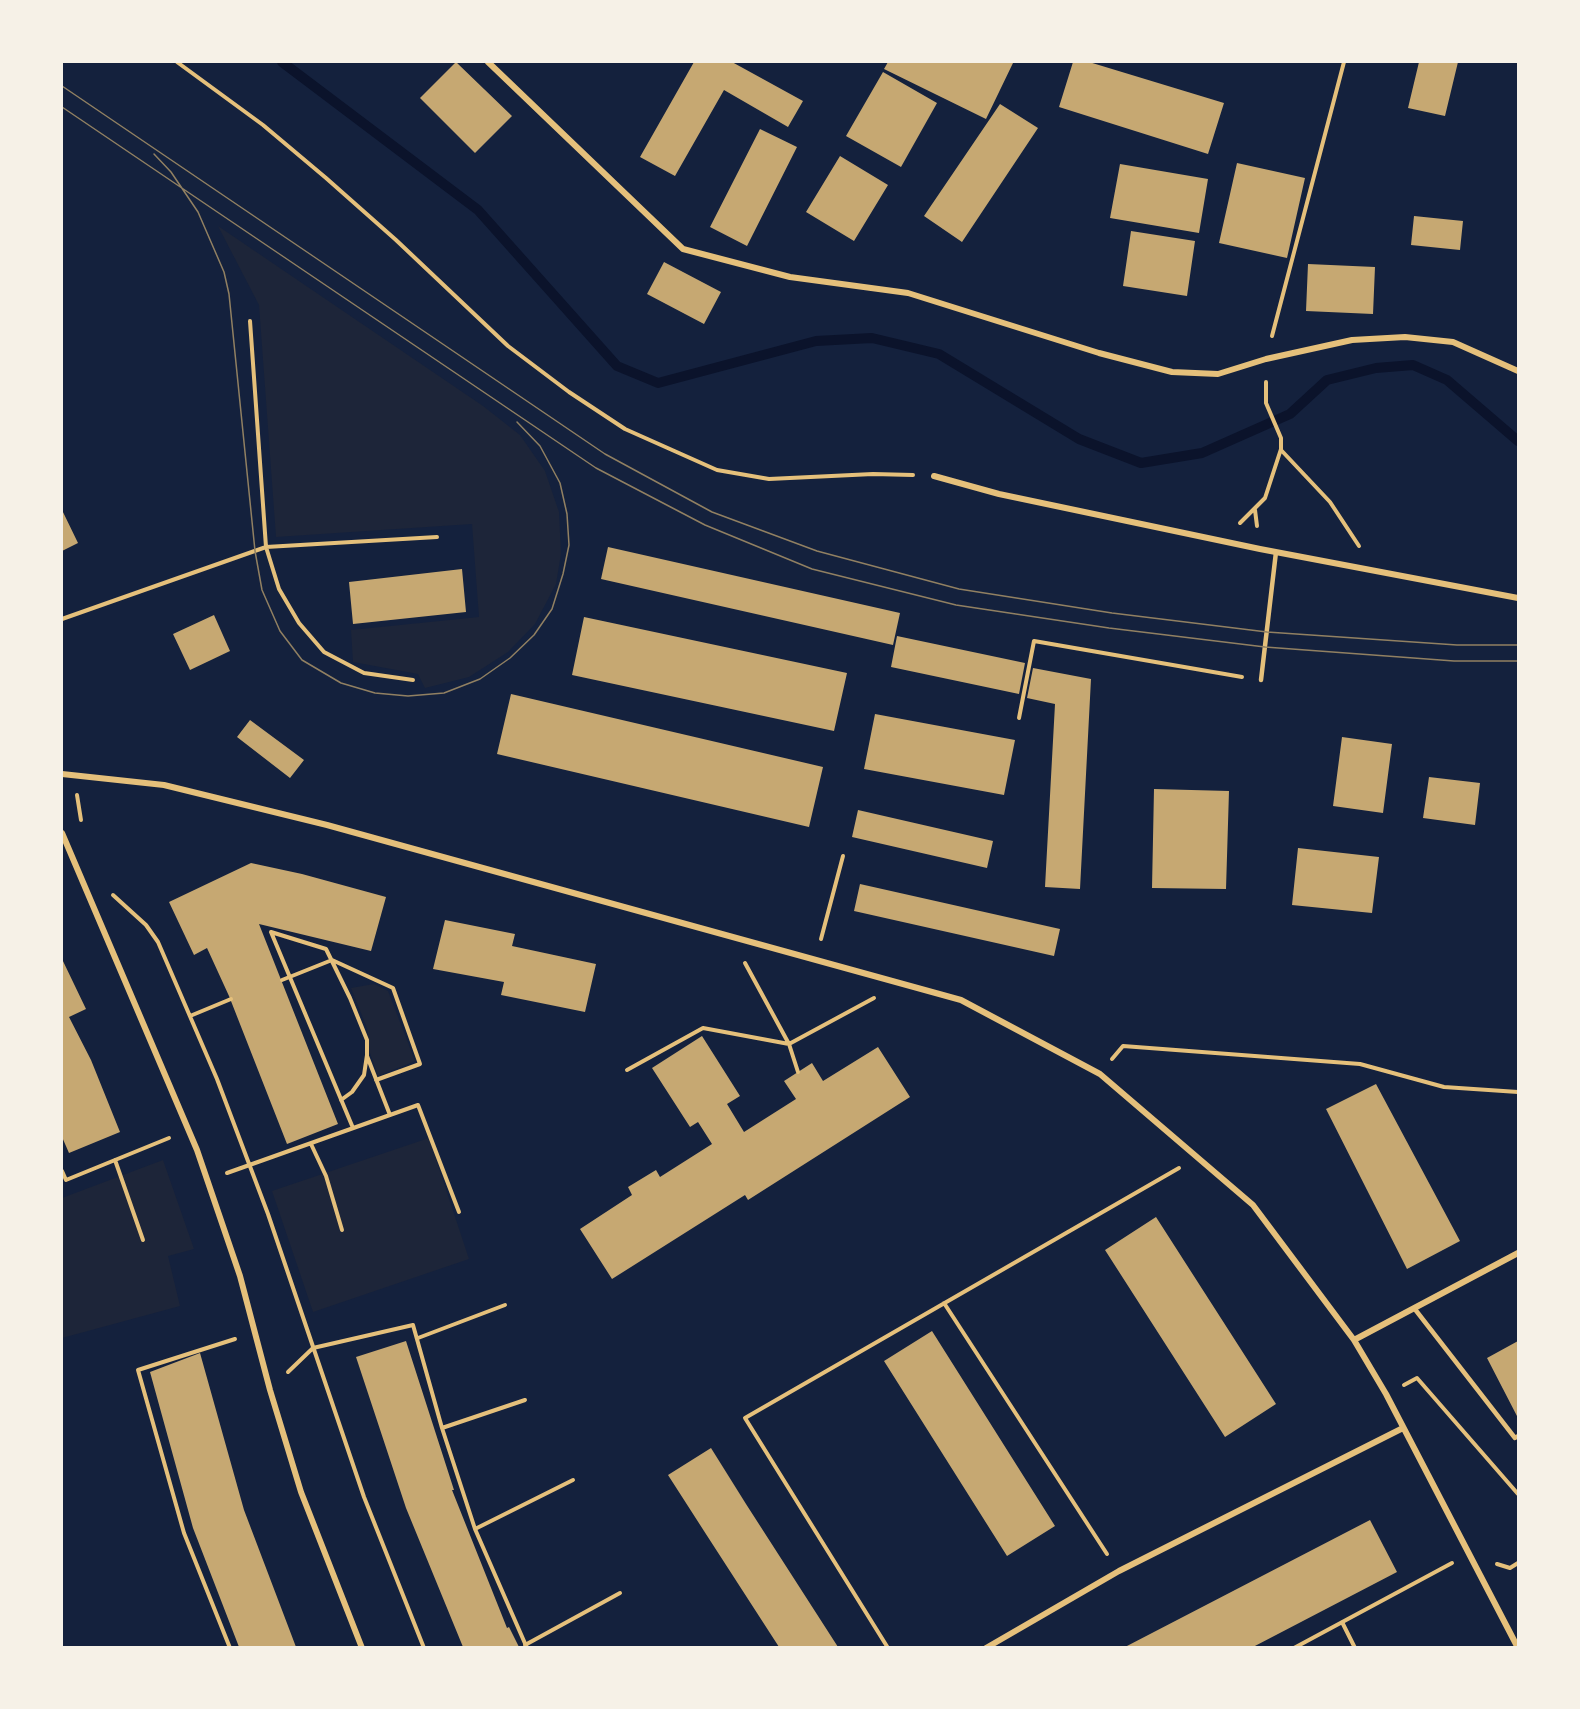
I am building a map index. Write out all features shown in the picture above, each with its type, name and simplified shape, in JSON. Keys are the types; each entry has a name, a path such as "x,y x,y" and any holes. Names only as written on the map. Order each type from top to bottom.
{"street":[{"path":"488,62 683,249 790,277 908,293 1099,353 1172,372 1218,374 1266,359 1352,340 1405,337 1453,342 1518,371"},
{"path":"934,476 999,494 1203,537 1518,598"},
{"path":"62,774 164,785 327,825 961,1000 1100,1074 1252,1205 1354,1340 1386,1394 1518,1647"},
{"path":"62,833 190,1130 240,1276 270,1390 301,1492 362,1647"},
{"path":"1354,1340 1518,1253"},
{"path":"986,1647 1119,1572 1404,1428"}],"lane":[{"path":"1261,680 1276,552"},
{"path":"1414,1308 1515,1438 1518,1436"}],"path":[{"path":"177,62 254,119 326,178 396,240 508,346 569,392 625,429 717,470 769,479 873,474 934,476"},
{"path":"1266,359 1344,62"},
{"path":"250,321 266,547 279,589 299,622 324,652 364,673 413,680"},
{"path":"1203,537 1230,529 1245,520 1265,498 1281,449 1281,438 1266,403"},
{"path":"1281,449 1330,502 1375,570"},
{"path":"62,619 266,547 437,537"},
{"path":"1019,718 1034,641 1261,680"},
{"path":"76,776 77,802 82,829"},
{"path":"816,960 843,856"},
{"path":"108,891 146,925 158,942 190,1016 250,1164 368,1508 424,1647"},
{"path":"341,1100 352,1092 364,1075 367,1040 326,949 271,932 290,976 341,1100 353,1128"},
{"path":"730,936 789,1044 798,1072"},
{"path":"282,980 332,960 393,988 420,1064 376,1080"},
{"path":"627,1070 703,1028 789,1044 901,984"},
{"path":"190,1016 231,999"},
{"path":"1100,1074 1123,1046 1360,1064 1444,1087 1518,1092"},
{"path":"367,1055 390,1115"},
{"path":"250,1164 417,1105 459,1212"},
{"path":"62,1171 66,1180 190,1130"},
{"path":"311,1144 326,1176 342,1230"},
{"path":"888,1647 746,1418 1195,1158"},
{"path":"115,1160 143,1240"},
{"path":"944,1303 1119,1572"},
{"path":"418,1338 505,1305"},
{"path":"270,1390 313,1348 413,1325 442,1428 475,1529 526,1646 620,1593"},
{"path":"230,1647 184,1533 138,1370 255,1333"},
{"path":"1386,1394 1417,1378 1518,1494"},
{"path":"442,1428 525,1400"},
{"path":"475,1529 573,1480"},
{"path":"1294,1647 1469,1554 1510,1568 1518,1563"},
{"path":"1342,1622 1355,1647"}],"shaded area":[{"path":"218,226 483,406 520,435 545,471 559,512 561,554 556,584 535,624 508,652 469,677 425,688 418,674 353,662 351,630 479,617 472,524 276,537 259,305"},
{"path":"374,984 388,991 415,1061 378,1076 370,1053 367,1028 351,988"},
{"path":"429,1138 469,1259 313,1312 272,1191"},
{"path":"163,1160 194,1249 168,1256 180,1306 62,1338 62,1198"}],"building":[{"path":"456,62 512,116 475,153 420,98"},
{"path":"694,62 732,62 803,101 788,127 724,90 675,176 640,157"},
{"path":"888,62 1013,63 986,119 884,69"},
{"path":"1073,62 1089,62 1224,103 1208,154 1059,107"},
{"path":"1419,62 1458,62 1445,116 1408,108"},
{"path":"883,72 937,103 901,167 846,136"},
{"path":"1000,104 1038,128 962,242 924,216"},
{"path":"760,129 797,147 747,246 710,227"},
{"path":"840,156 888,185 854,241 806,212"},
{"path":"1237,163 1305,178 1287,258 1219,243"},
{"path":"1120,164 1208,179 1199,233 1110,218"},
{"path":"1414,216 1463,221 1460,250 1411,245"},
{"path":"1131,231 1195,241 1187,296 1123,286"},
{"path":"664,262 721,292 704,324 647,294"},
{"path":"1308,264 1375,267 1373,314 1306,311"},
{"path":"62,510 78,543 62,551"},
{"path":"608,547 900,613 893,645 601,579"},
{"path":"462,569 466,612 353,624 349,582"},
{"path":"214,615 230,651 190,670 173,634"},
{"path":"584,617 847,673 834,731 572,675"},
{"path":"897,636 1025,663 1019,694 891,667"},
{"path":"1033,668 1091,679 1080,889 1045,887 1055,704 1027,698"},
{"path":"511,694 823,767 809,827 497,754"},
{"path":"875,714 1015,740 1004,795 864,769"},
{"path":"250,720 304,760 290,778 237,737"},
{"path":"1342,737 1392,744 1383,813 1333,806"},
{"path":"1429,777 1480,783 1475,825 1423,818"},
{"path":"1154,789 1229,791 1226,889 1152,888"},
{"path":"858,810 993,841 987,868 852,837"},
{"path":"1298,848 1379,857 1372,913 1292,905"},
{"path":"251,863 386,897 371,951 259,924 338,1124 287,1144 229,996 207,948 194,955 169,902"},
{"path":"860,884 1060,929 1054,956 854,911"},
{"path":"445,920 515,934 512,946 596,964 585,1012 501,995 504,982 433,969"},
{"path":"62,959 86,1009 69,1017 91,1060 120,1132 69,1153 62,1137"},
{"path":"702,1036 740,1096 727,1104 744,1132 796,1099 784,1081 812,1063 823,1081 878,1047 910,1097 748,1200 745,1195 612,1279 580,1229 632,1195 628,1187 656,1170 660,1177 712,1144 698,1122 690,1127 652,1068"},
{"path":"1376,1084 1460,1241 1407,1269 1326,1109"},
{"path":"1156,1217 1276,1404 1225,1437 1105,1250"},
{"path":"932,1331 1055,1526 1007,1556 884,1361"},
{"path":"406,1341 454,1490 452,1490 507,1628 509,1627 519,1647 463,1647 406,1508 356,1357"},
{"path":"1518,1341 1518,1418 1487,1358"},
{"path":"200,1353 244,1510 296,1647 239,1647 193,1528 150,1372"},
{"path":"711,1448 838,1647 779,1647 668,1475"},
{"path":"1370,1520 1397,1572 1253,1647 1125,1647"}],"waterway":[{"path":"282,62 478,210 617,366 658,383 816,341 872,338 939,354 1079,439 1141,463 1202,453 1290,414 1327,380 1376,368 1413,365 1447,380 1518,441"}],"tram line":[{"path":"62,86 605,454 712,512 817,551 959,589 1112,613 1267,632 1457,645 1518,645"},
{"path":"62,107 596,468 705,525 812,569 956,605 1109,628 1265,647 1454,661 1518,661"},
{"path":"154,154 171,172 198,212 224,272 229,294 255,551 262,590 280,631 302,660 341,683 375,693 408,696 444,693 480,679 510,658 534,635 552,609 563,574 569,545 567,514 560,483 540,446 517,422"}]}
